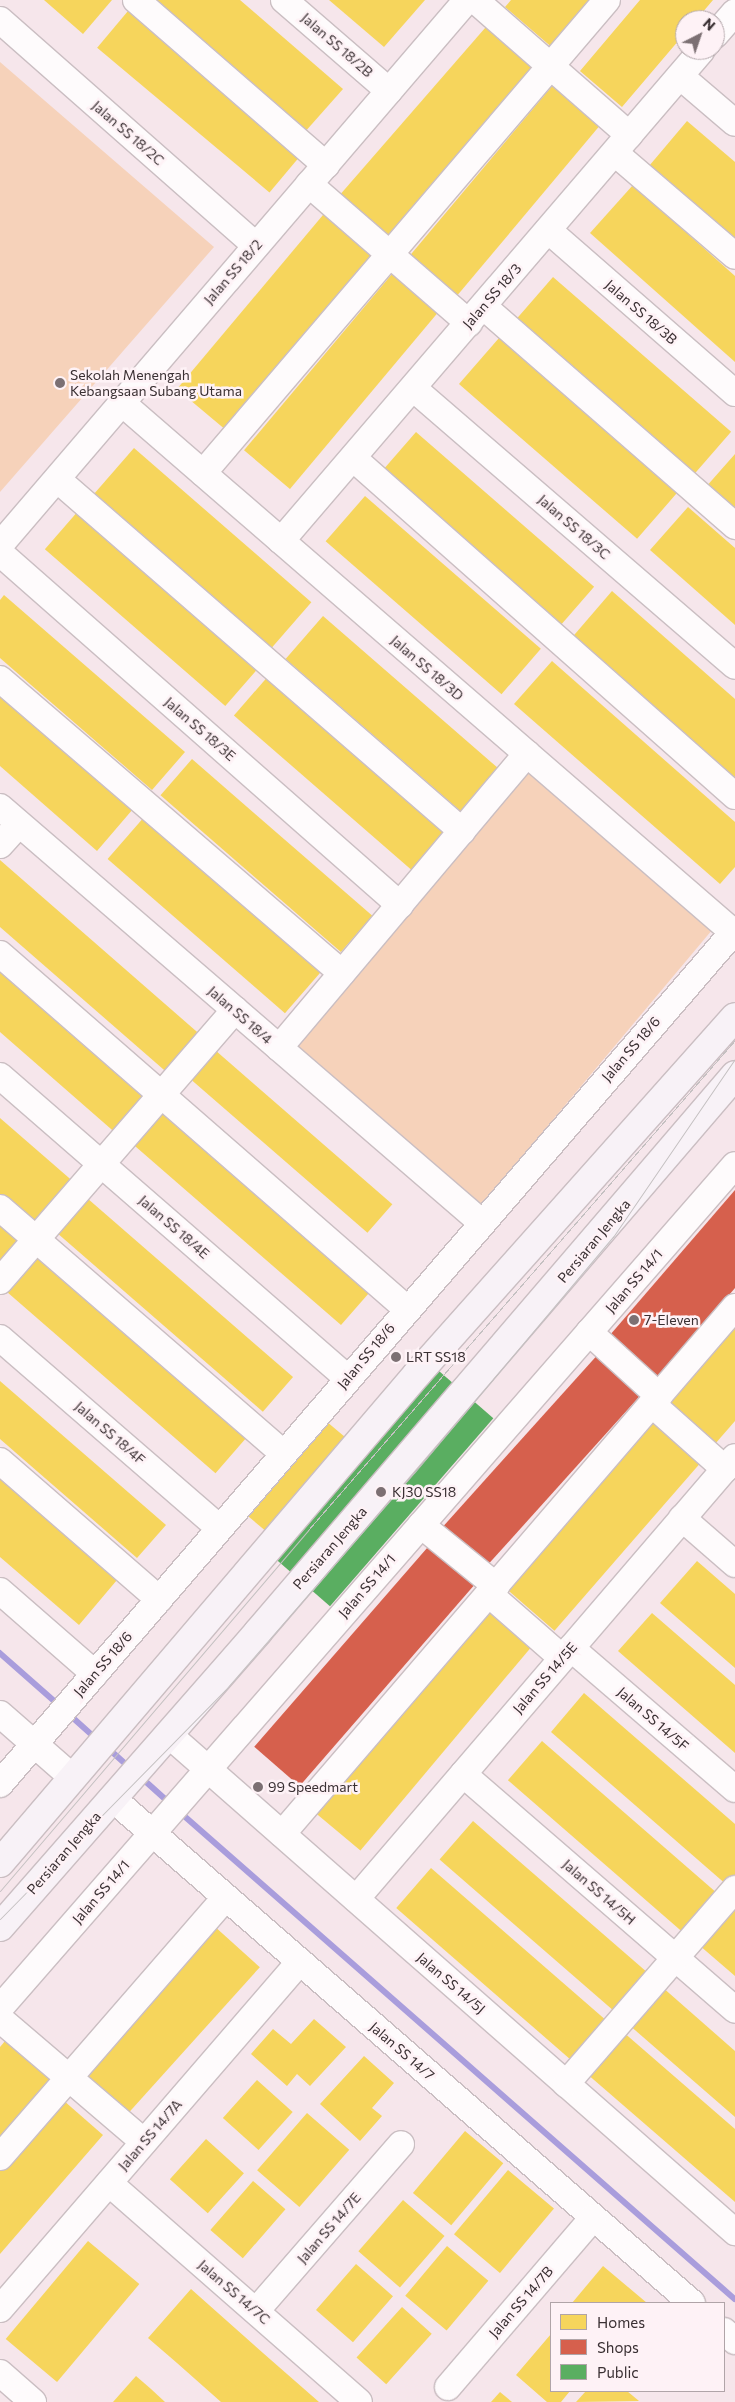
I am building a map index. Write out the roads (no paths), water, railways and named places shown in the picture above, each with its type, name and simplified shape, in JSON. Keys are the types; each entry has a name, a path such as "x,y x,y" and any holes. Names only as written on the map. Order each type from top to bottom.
{"main road":[{"path":"0,1864 417,1374 735,1017"},
{"name":"Persiaran Jengka","path":"0,1927 735,1075"}],"street":[{"path":"136,0 318,174 390,254 476,314 735,526"},
{"name":"Jalan SS 18/2B","path":"284,0 389,91"},
{"path":"203,473 607,0"},
{"path":"459,4 551,66 622,144 735,256"},
{"name":"Jalan SS 18/2","path":"0,545 389,91 459,4"},
{"path":"725,24 735,12"},
{"name":"Jalan SS 18/2C","path":"0,20 256,246"},
{"name":"Jalan SS 18/3","path":"281,541 694,60"},
{"path":"680,76 735,123"},
{"name":"Jalan SS 18/3B","path":"548,230 735,393"},
{"name":"Jalan SS 18/3C","path":"413,388 735,666"},
{"name":"Jalan SS 18/3D","path":"122,403 734,931"},
{"path":"353,458 735,796"},
{"path":"57,479 462,831"},
{"name":"Jalan SS 18/3E","path":"0,553 400,905"},
{"path":"0,679 342,973"},
{"path":"279,1048 527,754"},
{"path":"0,845 9,815"},
{"name":"Jalan SS 18/4","path":"9,815 481,1222"},
{"name":"Jalan SS 18/6","path":"0,1784 481,1222 734,931"},
{"path":"0,954 407,1309"},
{"path":"0,1281 235,1010"},
{"name":"Jalan SS 18/4E","path":"0,1076 348,1378"},
{"name":"Jalan SS 14/1","path":"0,2008 735,1165"},
{"path":"0,1208 283,1453"},
{"path":"282,1834 735,1307"},
{"path":"589,1332 655,1400 730,1463"},
{"name":"Jalan SS 18/4F","path":"0,1338 219,1528"},
{"path":"0,1460 159,1599"},
{"name":"Jalan SS 14/5E","path":"356,1899 730,1463"},
{"path":"682,1518 735,1564"},
{"name":"Jalan SS 14/5F","path":"421,1524 492,1590 735,1789"},
{"path":"0,1590 95,1674"},
{"path":"0,1714 73,1778"},
{"name":"Jalan SS 14/5J","path":"168,1734 735,2232"},
{"name":"Jalan SS 14/5H","path":"464,1774 735,2010"},
{"name":"Jalan SS 14/7","path":"127,1780 152,1833 691,2302"},
{"path":"566,2084 735,1888"},
{"path":"0,2157 226,1898"},
{"name":"Jalan SS 14/7A","path":"0,2309 300,1962"},
{"path":"0,2019 144,2142"},
{"name":"Jalan SS 14/7E","path":"256,2311 401,2144"},
{"name":"Jalan SS 14/7C","path":"109,2183 359,2402"},
{"name":"Jalan SS 14/7B","path":"448,2387 593,2218"},
{"path":"725,2332 735,2341"},
{"path":"0,2374 33,2402"}],"waterway":[{"path":"0,1653 59,1705"},
{"path":"69,1714 96,1738"},
{"path":"107,1747 130,1768"},
{"path":"141,1777 169,1802"},
{"path":"180,1812 735,2299"}],"tram line":[{"path":"0,1891 308,1530 735,1040"},
{"path":"0,1919 226,1689 414,1473 613,1237 735,1059"}],"place":[{"name":"Sekolah Menengah Kebangsaan Subang Utama","path":"60,383"},
{"name":"7-Eleven","path":"634,1320"},
{"name":"LRT SS18","path":"396,1357"},
{"name":"KJ30 SS18","path":"381,1492"},
{"name":"99 Speedmart","path":"258,1787"}]}
